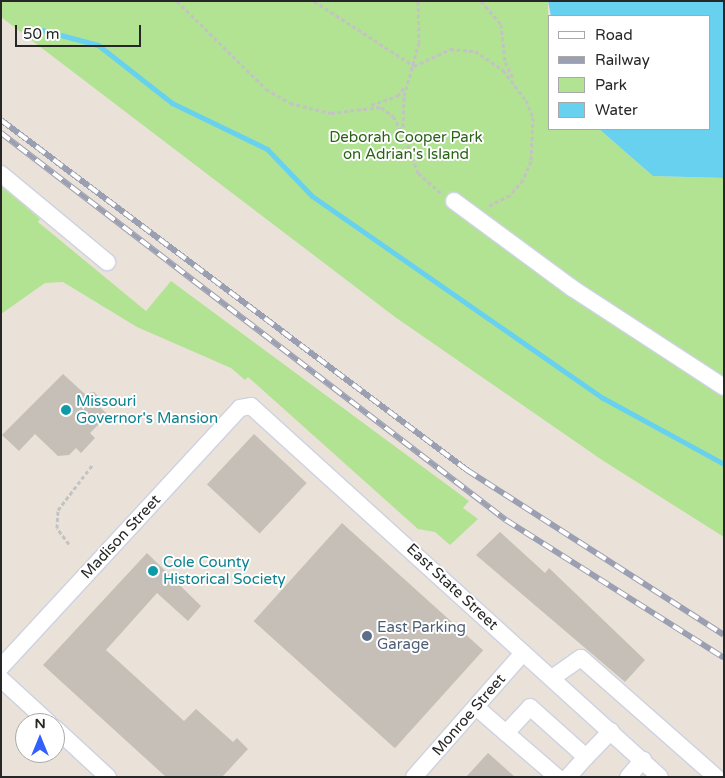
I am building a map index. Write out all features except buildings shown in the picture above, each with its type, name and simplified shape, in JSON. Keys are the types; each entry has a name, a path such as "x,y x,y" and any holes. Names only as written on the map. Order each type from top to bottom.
{"street":[{"path":"1,174 107,262"},
{"path":"454,201 572,288 724,387"},
{"name":"East State Street","path":"240,408 251,406 262,412 660,777"},
{"name":"Madison Street","path":"1,667 240,408"},
{"name":"Monroe Street","path":"414,777 523,653"},
{"path":"552,678 580,658 716,777"},
{"path":"1,679 38,713"},
{"path":"476,707 558,777"},
{"path":"506,733 530,707 586,757"},
{"path":"568,777 611,731"},
{"path":"65,737 108,777"},
{"path":"628,777 643,760"}],"path":[{"path":"177,1 266,89 290,103 331,113 368,106 397,96 414,66 419,1"},
{"path":"314,1 414,66"},
{"path":"481,1 501,24 505,62 533,117 531,161 523,180 510,196 481,206"},
{"path":"414,66 450,49 464,49 487,59 516,83"},
{"path":"403,133 408,79"},
{"path":"368,106 387,110 403,133 418,174 454,201"},
{"path":"69,544 57,528 58,510 93,464"}],"green space":[{"name":"Deborah Cooper Park on Adrian's Island","path":"1,1 548,1 548,130 600,130 653,176 724,178 724,537 602,460 395,317 1,17"},
{"path":"1,186 40,219 38,222 146,311 171,281 469,501 463,508 478,519 450,545 435,532 418,529 248,377 245,380 231,368 137,327 63,282 45,283 1,314"}],"water":[{"path":"548,1 724,1 724,178 653,176 600,130 710,130 710,15 551,15"}],"waterway":[{"path":"42,30 98,45 172,103 267,149 312,196 603,398 724,464"}],"railway":[{"path":"1,120 467,470 724,635"},
{"path":"1,133 506,520 724,658"}],"place":[{"name":"Missouri Governor's Mansion","path":"66,410"},
{"name":"Cole County Historical Society","path":"153,571"},
{"name":"East Parking Garage","path":"367,636"}]}
